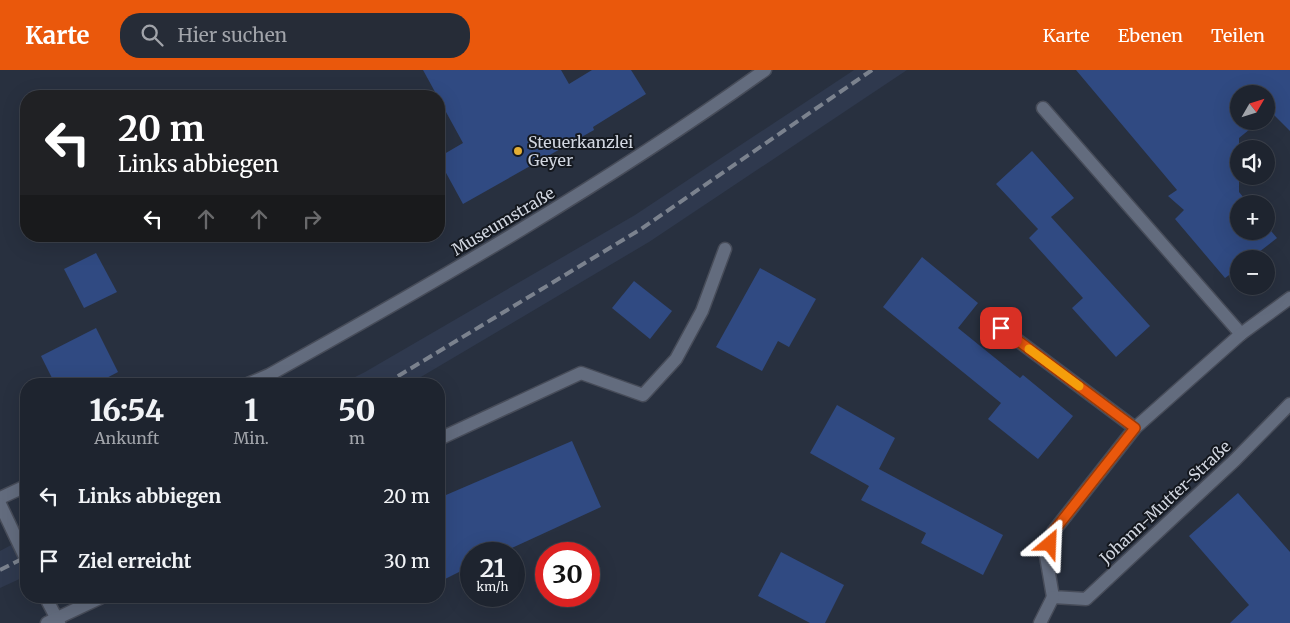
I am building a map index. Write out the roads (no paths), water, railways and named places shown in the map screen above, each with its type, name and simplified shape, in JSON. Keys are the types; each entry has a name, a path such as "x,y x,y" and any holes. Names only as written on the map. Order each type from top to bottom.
{"street":[{"name":"Museumstraße","path":"262,378 390,307 557,208 699,118 765,70"},
{"path":"1043,108 1241,334"},
{"path":"445,436 581,373 643,395 676,359 702,311 725,249"},
{"path":"1040,623 1053,597 1046,556 1053,532 1135,428 1241,334 1290,298"},
{"path":"1001,328 1135,428"},
{"name":"Johann-Mutter-Straße","path":"1053,597 1086,599 1235,460 1290,404"},
{"path":"0,498 20,489"},
{"path":"0,504 20,546"},
{"path":"48,603 54,621 90,603"}],"railway":[{"path":"395,378 641,229 872,70"},
{"path":"0,570 20,560"}],"place":[{"name":"Steuerkanzlei Geyer","path":"518,151"}]}
